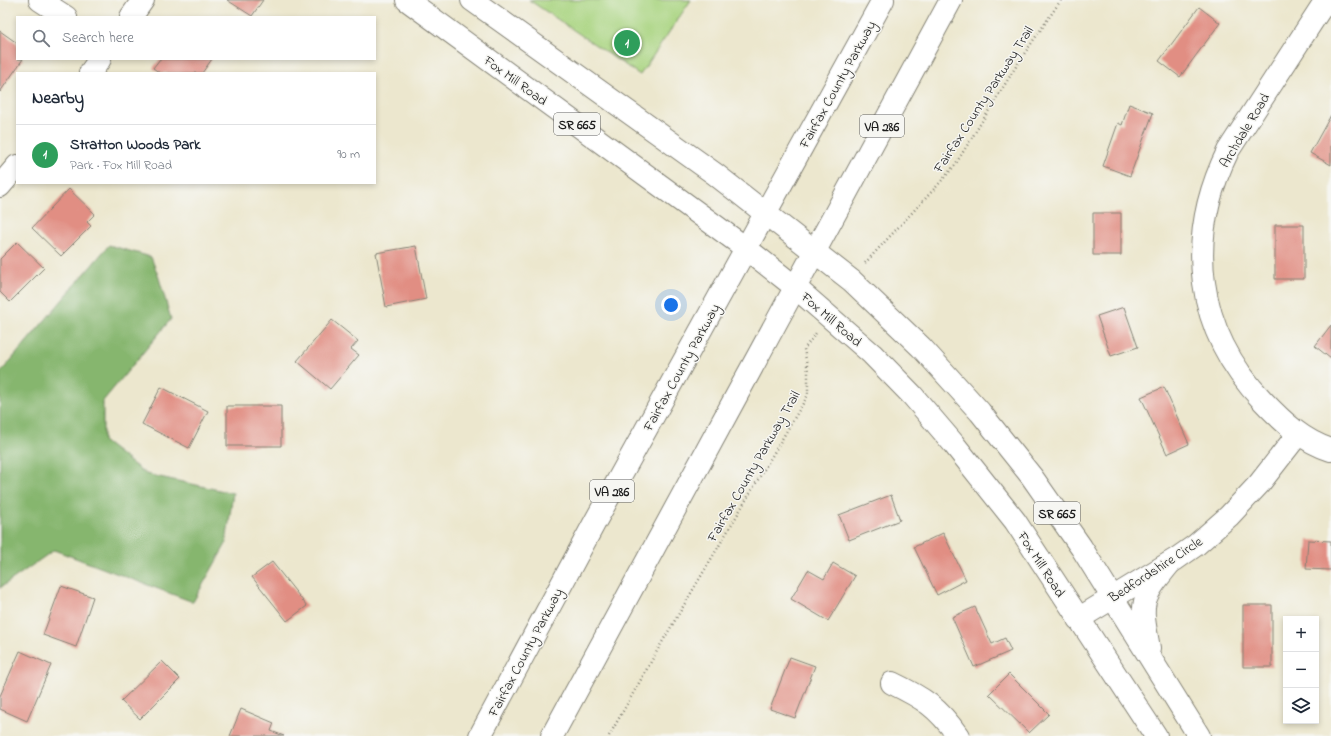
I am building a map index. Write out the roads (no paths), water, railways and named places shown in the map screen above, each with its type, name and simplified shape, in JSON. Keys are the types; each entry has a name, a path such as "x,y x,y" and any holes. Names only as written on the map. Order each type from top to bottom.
{"main road":[{"path":"40,0 64,16"},
{"path":"132,16 143,0"},
{"name":"Fox Mill Road","path":"407,0 747,249 828,314 872,354 912,395 953,443 1015,521 1156,736"},
{"name":"SR 665","path":"472,0 709,170 766,214 852,281 926,352 1001,438 1032,477 1112,597 1199,736"},
{"name":"Fairfax County Parkway","path":"480,736 596,520 747,249 883,0"},
{"name":"VA 286","path":"552,736 795,287 816,253 951,0"},
{"name":"Archdale Road","path":"1298,434 1280,419 1247,384 1236,370 1218,338 1207,302 1202,264 1203,226 1212,188 1228,151 1326,0"},
{"path":"91,72 99,60"},
{"path":"0,186 16,167"},
{"path":"1298,434 1319,446 1331,450"},
{"name":"Bedfordshire Circle","path":"1078,619 1170,563 1196,545 1229,516 1259,484 1298,434"},
{"path":"1150,659 1142,612 1143,606 1148,592 1170,563"},
{"path":"892,683 925,699 948,722 958,736"}],"place":[{"name":"Stratton Woods Park","path":"627,43"}]}
